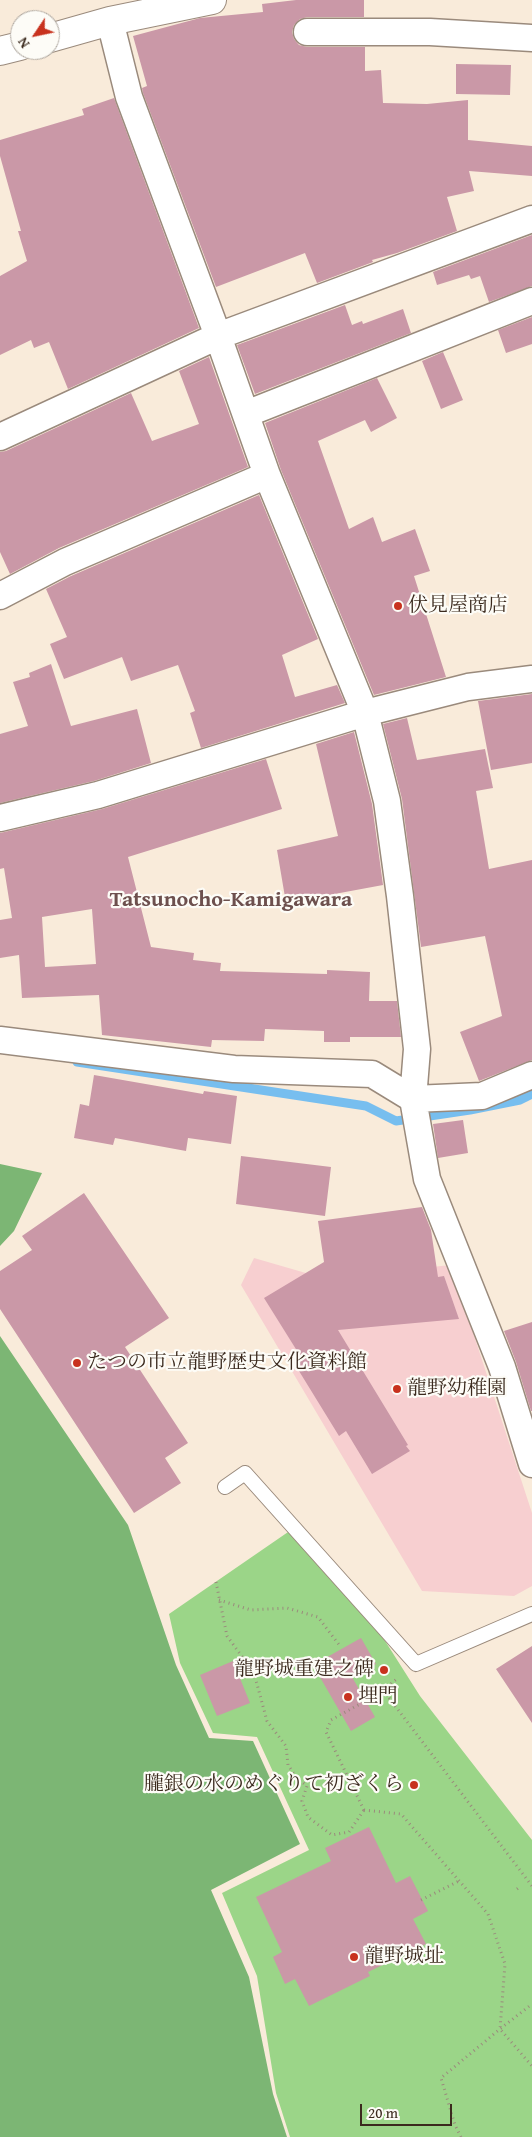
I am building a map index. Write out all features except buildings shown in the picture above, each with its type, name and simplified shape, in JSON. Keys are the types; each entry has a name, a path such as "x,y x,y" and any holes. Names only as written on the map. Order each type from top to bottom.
{"highway":[{"path":"60,35 110,21 212,0"}],"street":[{"path":"110,21 129,97 268,475 365,713 387,801 400,896 416,1048 413,1099 427,1179 502,1367 532,1464"},
{"path":"307,32 430,32 532,38"},
{"path":"0,437 218,336 532,219"},
{"path":"246,414 532,301"},
{"path":"0,596 65,562 268,475"},
{"path":"0,818 98,795 365,713 468,687 532,679"},
{"path":"0,1040 234,1069 372,1074 413,1099 482,1096 532,1075"}],"lane":[{"path":"225,1488 246,1473 416,1664 532,1614"}],"path":[{"path":"216,1582 227,1636 254,1673 267,1721 286,1746 288,1765 307,1786 302,1801 308,1818 332,1835 349,1832 364,1810"},
{"path":"220,1600 251,1610 287,1608 318,1617 340,1646"},
{"path":"364,1810 326,1732 331,1720 383,1690 416,1664"},
{"path":"383,1690 532,1886"},
{"path":"364,1810 401,1814 488,1914 505,1964 500,2029 532,2066"},
{"path":"421,1900 459,1881"},
{"path":"517,1889 521,1886"},
{"path":"461,2137 455,2125 441,2078 532,2004"}],"shaded area":[{"name":"龍野幼稚園","path":"254,1258 323,1278 451,1265 532,1513 532,1586 514,1596 422,1591 241,1285"}],"green space":[{"path":"0,1164 42,1173 14,1231 0,1246"},
{"path":"0,1336 128,1525 176,1665 209,1738 253,1741 300,1844 211,1890 249,1977 273,2094 287,2137 0,2137"},
{"path":"291,1530 368,1614 420,1696 532,1840 532,2137 290,2137 276,2093 257,1976 222,1893 309,1850 257,1737 213,1733 180,1663 169,1614"}],"waterway":[{"path":"77,1062 366,1106 396,1121 470,1110 520,1100 532,1094"}],"place":[{"name":"伏見屋商店","path":"398,606"},
{"name":"たつの市立龍野歴史文化資料館","path":"77,1363"},
{"name":"龍野幼稚園","path":"397,1389"},
{"name":"龍野城重建之碑","path":"384,1670"},
{"name":"埋門","path":"348,1697"},
{"name":"朧銀の水のめぐりて初ざくら","path":"414,1785"},
{"name":"龍野城址","path":"354,1957"}],"district":[{"name":"Tatsunocho-Kamigawara","path":"231,900"}]}
